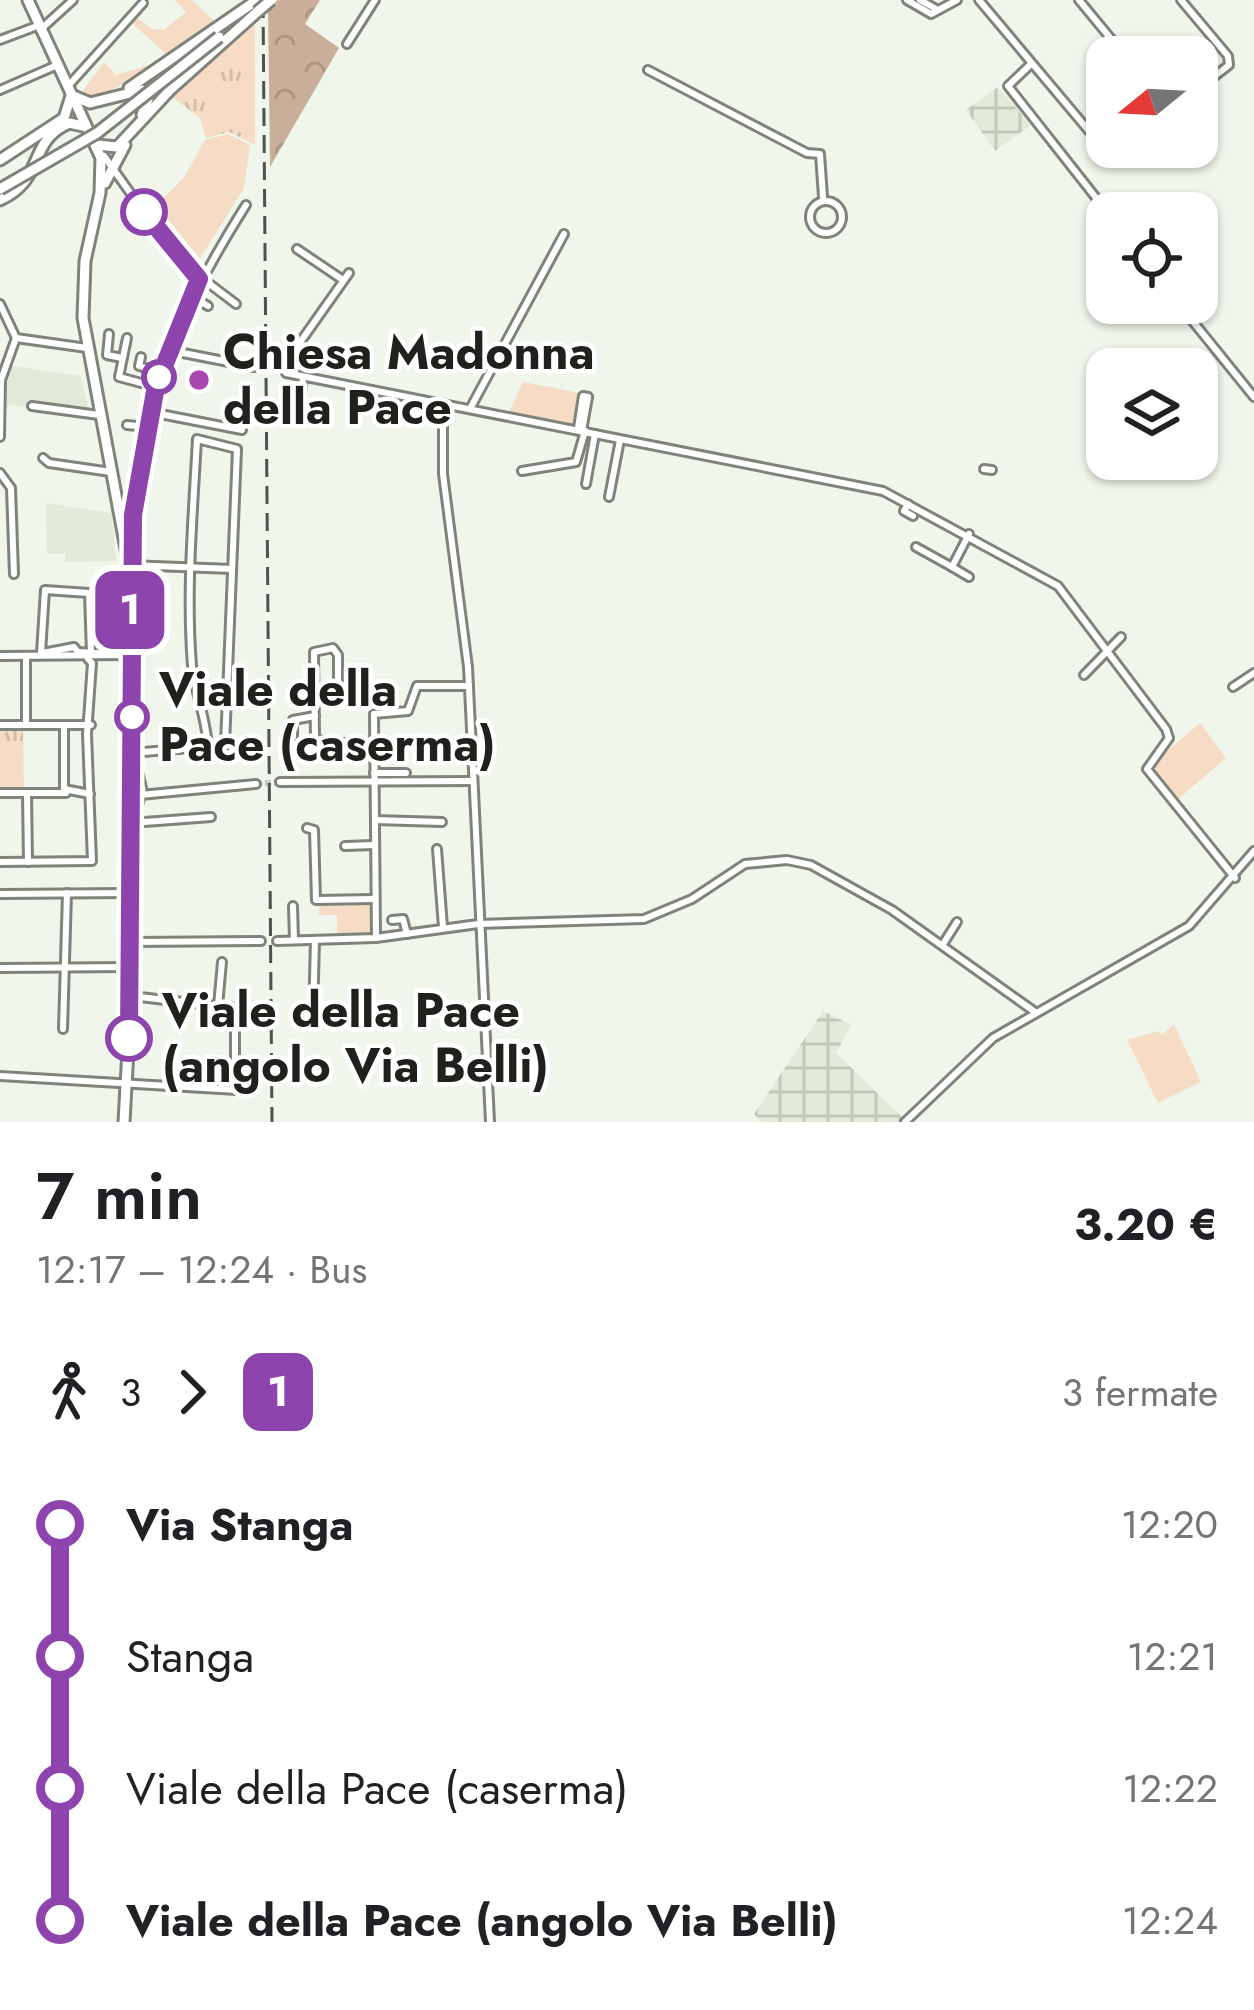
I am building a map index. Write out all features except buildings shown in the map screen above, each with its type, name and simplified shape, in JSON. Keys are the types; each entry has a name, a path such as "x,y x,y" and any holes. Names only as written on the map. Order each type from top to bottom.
{"main road":[{"path":"28,0 55,66 97,146 100,193"},
{"path":"68,91 84,102 118,94 255,5 272,0"},
{"path":"97,146 117,147 255,5"},
{"path":"0,189 97,133 218,42"},
{"path":"0,160 64,118 68,91"},
{"path":"118,94 146,93 147,105 100,193 85,261 87,348 129,565 136,790 131,823 131,996 124,1122"},
{"path":"85,126 104,100"},
{"path":"0,200 28,183 41,145 65,124 85,126"},
{"path":"28,140 41,145"}],"street":[{"path":"0,40 38,28 74,0"},
{"path":"346,44 375,0"},
{"path":"908,0 935,12"},
{"path":"920,0 935,12"},
{"path":"935,12 957,0"},
{"path":"979,0 1086,128"},
{"path":"1079,0 1109,36"},
{"path":"1181,0 1211,36"},
{"path":"68,91 143,3"},
{"path":"1218,44 1229,65 1218,74"},
{"path":"1031,64 1008,86 1091,192"},
{"path":"0,90 55,66"},
{"path":"648,70 807,153 820,154 823,197 808,224 814,230 839,229 844,213 823,197"},
{"path":"97,146 178,260 236,304"},
{"path":"234,569 129,565 155,370 199,279 246,205"},
{"path":"471,407 550,269 564,234"},
{"path":"297,249 346,277 290,358 286,373 883,491 1058,586 1166,729 1169,739 1147,769 1235,878"},
{"path":"191,296 208,306"},
{"path":"0,304 16,338 0,389 0,437"},
{"path":"1195,324 1254,397"},
{"path":"0,328 11,325"},
{"path":"109,334 107,355 122,358"},
{"path":"16,338 87,348"},
{"path":"127,338 119,377 156,386"},
{"path":"168,350 254,368"},
{"path":"141,357 139,366 155,370"},
{"path":"303,377 300,407 312,409"},
{"path":"522,471 577,462 583,396 588,397"},
{"path":"443,403 440,445 469,686 490,1122"},
{"path":"32,406 99,415"},
{"path":"149,412 242,430"},
{"path":"127,425 146,428"},
{"path":"586,484 596,434"},
{"path":"132,753 208,748 225,746 237,449 197,439 190,567 192,671 203,702 208,748"},
{"path":"609,497 620,440"},
{"path":"43,458 49,464 111,472"},
{"path":"0,473 11,488 14,574"},
{"path":"596,478 612,482"},
{"path":"908,504 904,512 913,516"},
{"path":"952,567 969,534"},
{"path":"916,547 969,577"},
{"path":"0,862 92,861 89,593 45,590 41,653"},
{"path":"1084,675 1121,637"},
{"path":"28,656 61,647 89,656"},
{"path":"314,688 338,688 338,655 332,648 314,650 314,688 315,716 318,744 373,746"},
{"path":"0,656 131,655"},
{"path":"26,725 28,656"},
{"path":"1233,687 1254,673"},
{"path":"376,938 374,714 409,711 417,686 469,686"},
{"path":"292,737 293,720 315,716"},
{"path":"0,725 91,725"},
{"path":"64,725 66,793"},
{"path":"374,773 406,773"},
{"path":"280,782 473,782"},
{"path":"136,790 256,784"},
{"path":"0,794 91,794"},
{"path":"27,794 28,862"},
{"path":"131,823 211,817"},
{"path":"375,820 442,822"},
{"path":"307,828 314,830 316,900 374,899"},
{"path":"345,846 374,844"},
{"path":"436,849 443,927"},
{"path":"905,1122 993,1038 1172,939 1235,878 1254,851"},
{"path":"277,941 376,938 478,924 644,919 692,899 745,864 772,859 811,865 943,944 1035,1012"},
{"path":"0,895 130,892"},
{"path":"63,1029 67,893"},
{"path":"293,906 294,940"},
{"path":"392,920 403,919 407,934"},
{"path":"943,944 957,922"},
{"path":"313,1018 315,940"},
{"path":"131,942 261,941"},
{"path":"218,1006 222,962"},
{"path":"0,968 131,967"},
{"path":"131,996 235,1008 235,1064"},
{"path":"0,1076 237,1090"}],"shaded area":[{"path":"998,87 1031,125 995,151 966,110"},
{"path":"7,365 81,376 90,414 5,405"},
{"path":"46,503 112,513 116,561 65,562 65,554 47,554"},
{"path":"823,1011 851,1025 836,1053 903,1118 900,1122 762,1122 754,1114"}],"green space":[{"path":"175,0 192,0 214,21 168,56 132,23 136,17 152,29 164,30 186,12"},
{"path":"278,0 320,0 305,24 339,48 270,167 268,8"},
{"path":"255,22 255,145 229,132 206,138 200,118 172,97"},
{"path":"161,61 99,98 80,95 104,62 116,75"},
{"path":"228,134 250,145 244,188 193,270 149,212 183,179 205,140"},
{"path":"523,382 581,393 576,426 509,413"},
{"path":"1200,723 1226,758 1177,800 1151,765"},
{"path":"0,728 23,728 24,792 0,792"},
{"path":"372,902 373,933 337,933 337,915 319,915 319,903"},
{"path":"1174,1024 1201,1082 1158,1103 1127,1040 1158,1031 1162,1035"}],"tunnel":[{"path":"256,784 280,782"}],"railway":[{"path":"263,0 272,1122"}],"bus line":[{"name":"1","path":"129,1038 129,565 133,515 156,386 171,338 199,279 178,260 144,212"}],"place":[{"name":"Chiesa Madonna della Pace","path":"199,380"},
{"name":"Viale della Pace (caserma)","path":"132,717"},
{"name":"Viale della Pace (angolo Via Belli)","path":"129,1038"}]}
